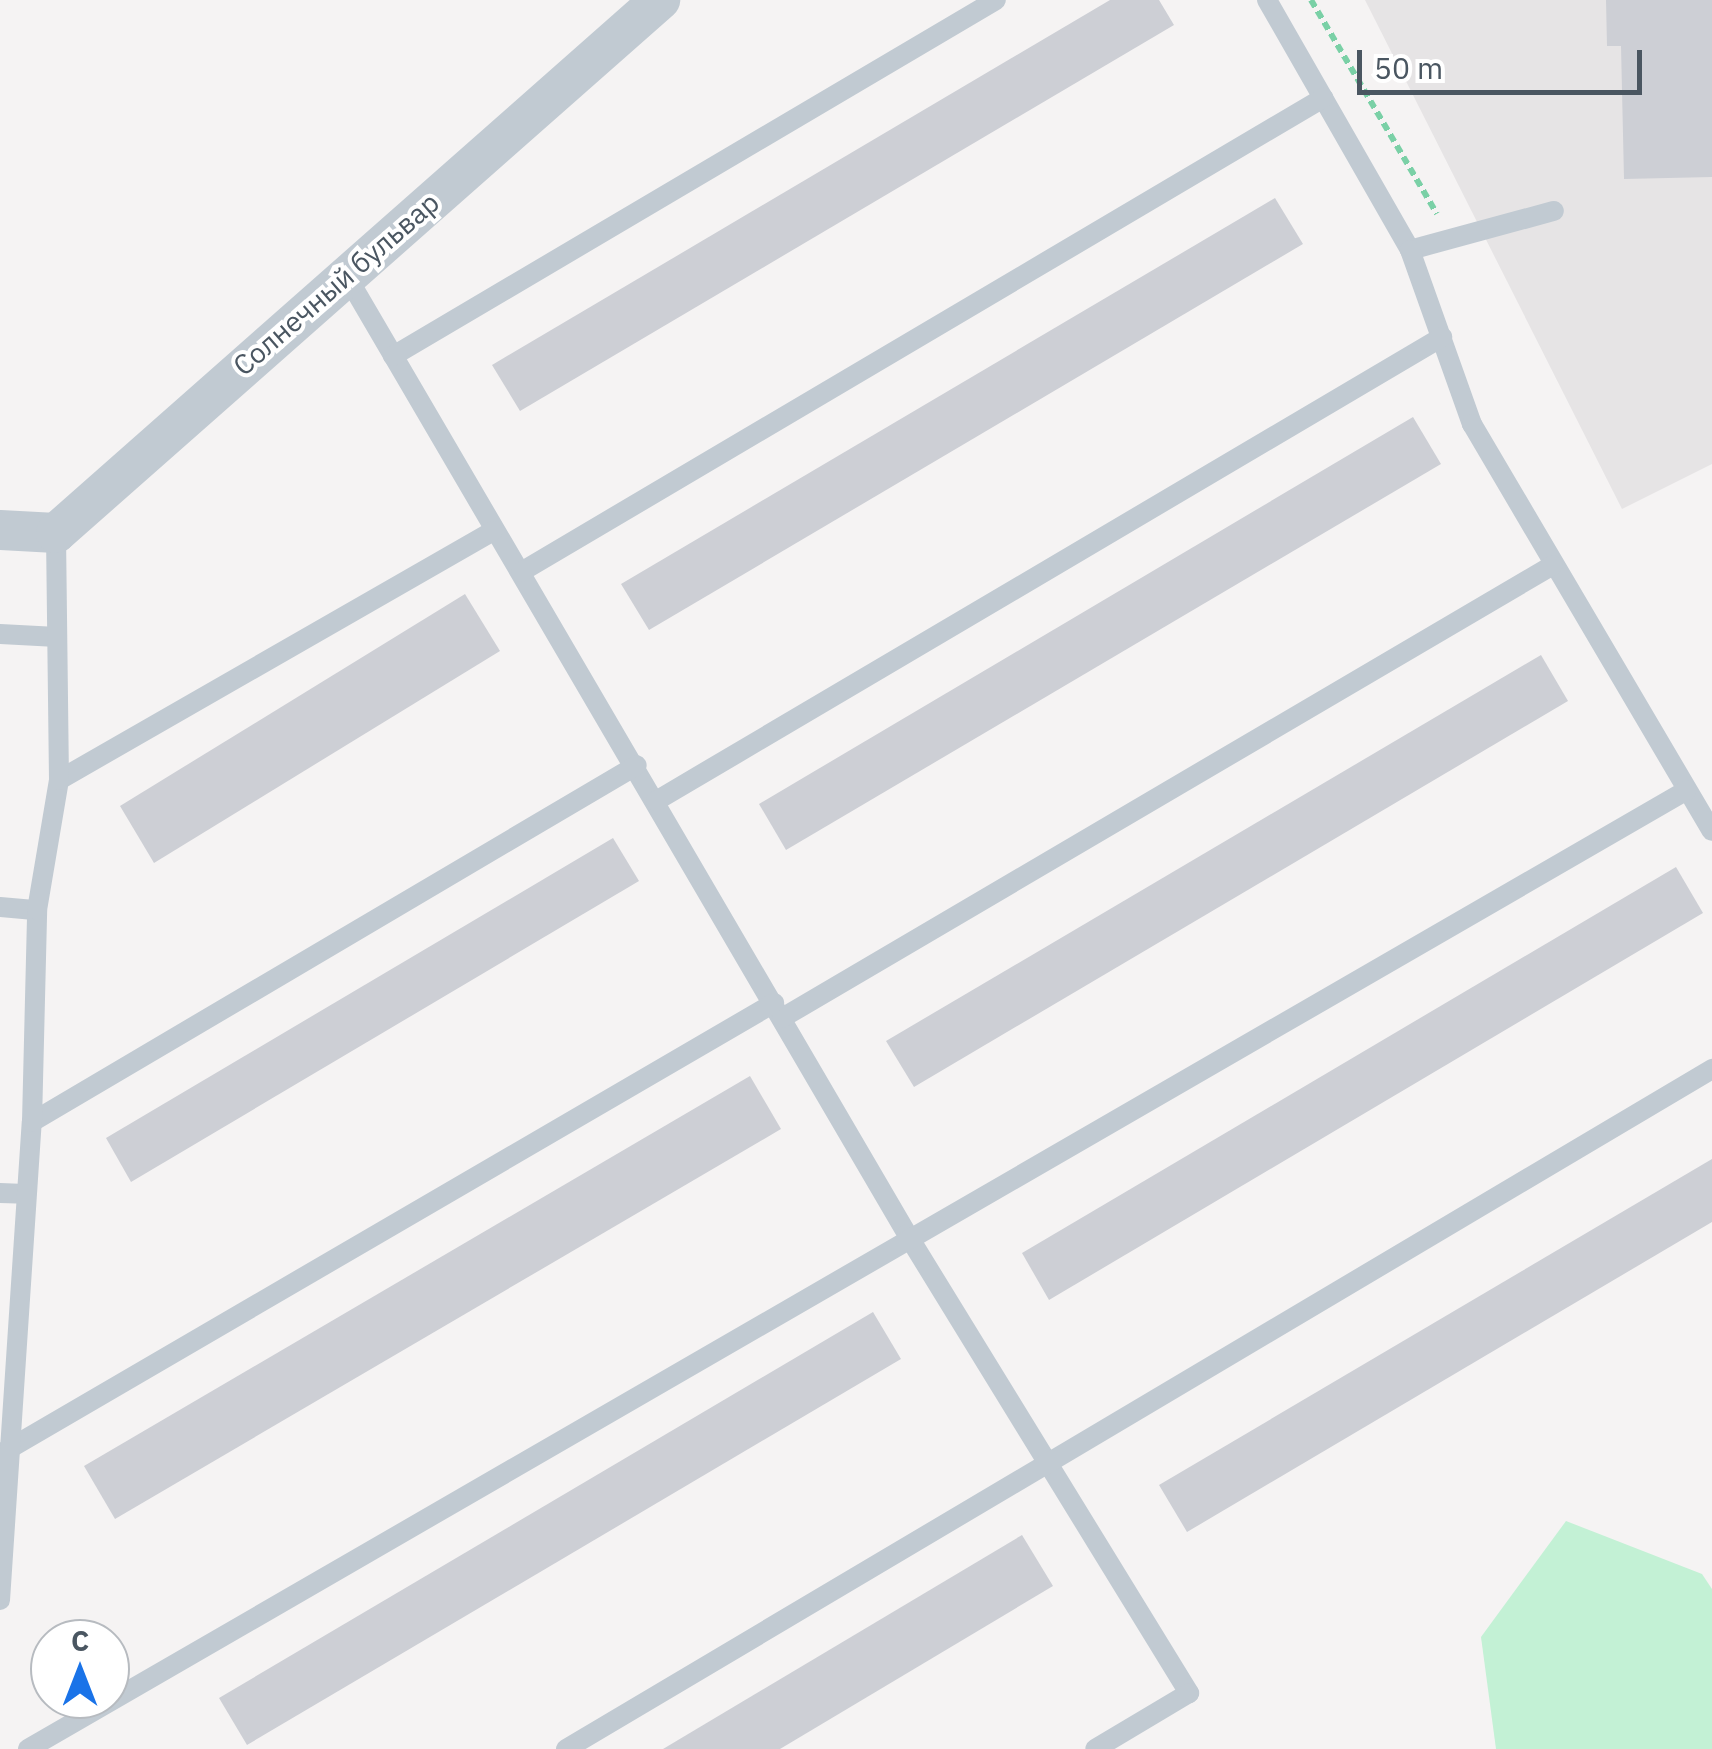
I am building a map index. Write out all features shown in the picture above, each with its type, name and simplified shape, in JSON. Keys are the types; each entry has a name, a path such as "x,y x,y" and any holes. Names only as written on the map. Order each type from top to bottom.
{"street":[{"name":"Солнечный бульвар","path":"56,533 660,0"},
{"path":"0,530 56,533"}],"lane":[{"path":"393,356 996,0"},
{"path":"1267,0 1410,250 1472,424 1712,831"},
{"path":"521,572 1324,98"},
{"path":"1410,250 1554,211"},
{"path":"346,275 493,531 637,766 907,1234 1188,1694 1094,1749"},
{"path":"656,801 1442,336"},
{"path":"59,780 493,531"},
{"path":"0,1600 4,1454 32,1122 37,910 59,780 56,533"},
{"path":"4,1454 1553,565"},
{"path":"0,634 57,637"},
{"path":"32,1122 637,766"},
{"path":"28,1749 907,1234 1688,790"},
{"path":"0,907 37,910"},
{"path":"566,1749 1712,1069"},
{"path":"0,1193 25,1194"}],"path":[{"path":"1310,0 1451,238"}],"shaded area":[{"path":"1365,0 1712,0 1712,464 1622,509"}],"green space":[{"path":"1566,1521 1702,1574 1712,1589 1712,1749 1496,1749 1481,1637"}],"building":[{"path":"1110,0 1159,0 1174,25 520,411 492,365"},
{"path":"1606,0 1712,0 1712,177 1624,179 1621,46 1607,46"},
{"path":"1275,198 1303,244 649,630 621,584"},
{"path":"1413,417 1441,464 786,850 759,804"},
{"path":"465,594 500,651 154,863 120,806"},
{"path":"1541,655 1568,701 914,1087 886,1041"},
{"path":"613,838 639,881 131,1182 106,1138"},
{"path":"1676,867 1703,913 1049,1300 1022,1253"},
{"path":"750,1076 781,1129 115,1519 84,1466"},
{"path":"1712,1159 1712,1222 1187,1532 1159,1485"},
{"path":"873,1312 901,1359 247,1745 219,1698"},
{"path":"1022,1535 1053,1586 780,1749 663,1749"}]}
